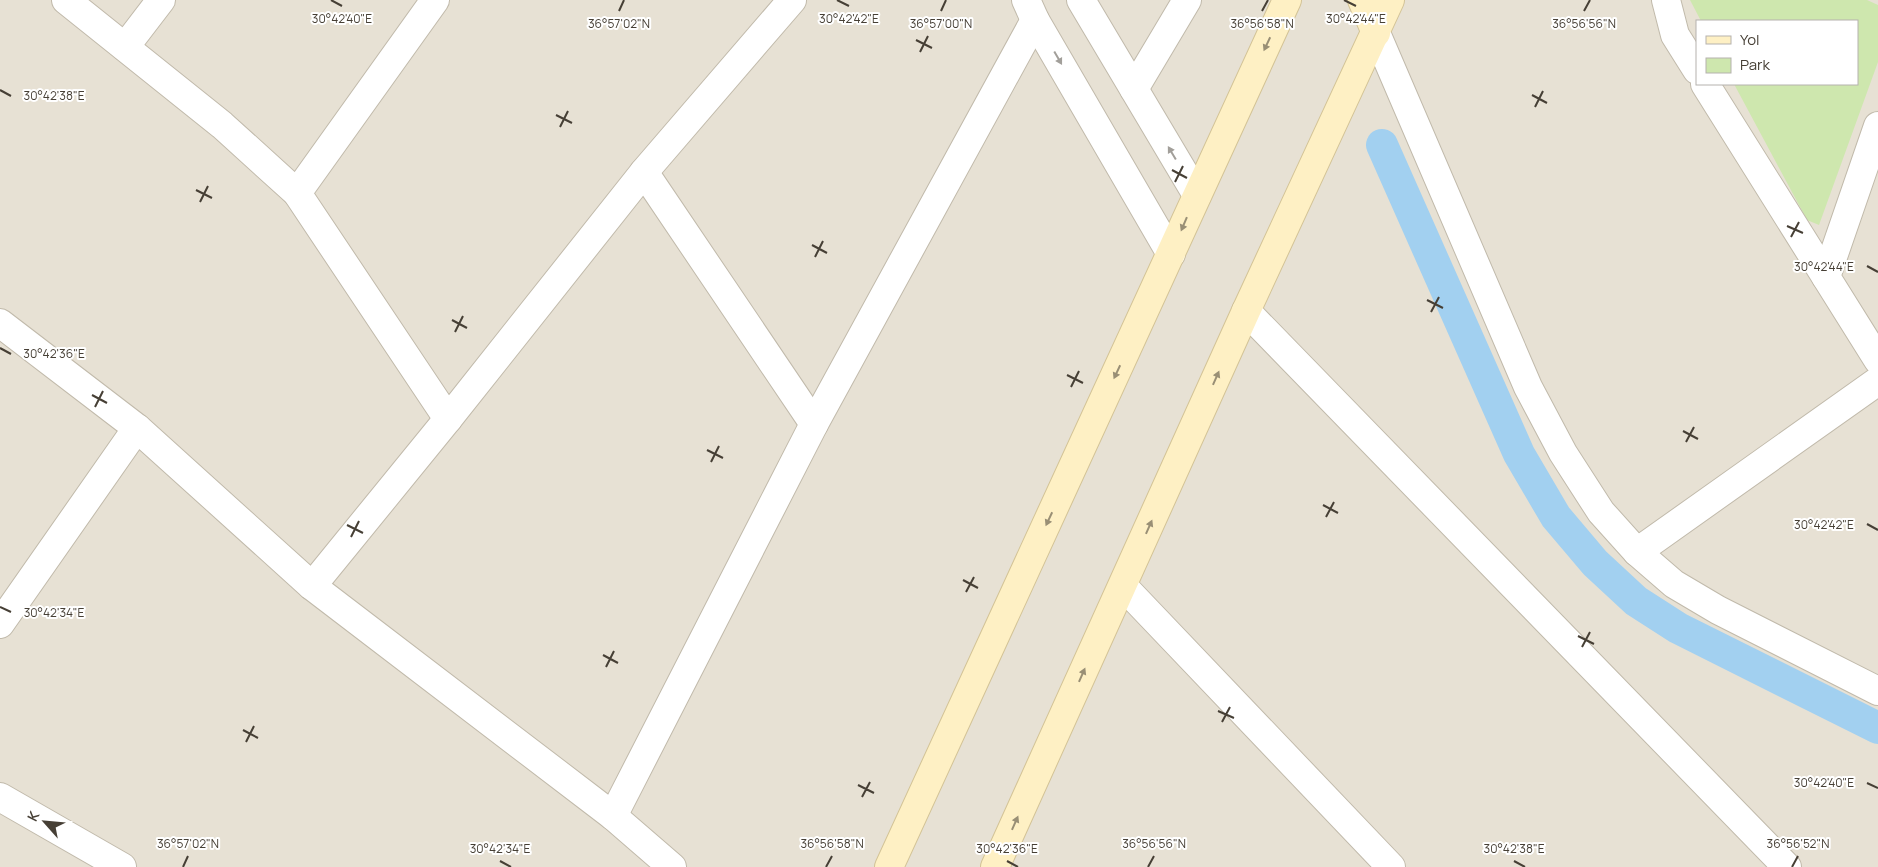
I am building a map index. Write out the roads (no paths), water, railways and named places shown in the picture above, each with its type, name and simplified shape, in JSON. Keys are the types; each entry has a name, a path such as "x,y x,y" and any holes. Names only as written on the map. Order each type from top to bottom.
{"main road":[{"path":"889,867 1287,0"},
{"path":"1362,0 1376,33"},
{"path":"995,867 1246,311 1390,0"}],"street":[{"path":"66,0 222,125 297,193 448,419"},
{"path":"125,47 161,0"},
{"path":"297,193 435,0"},
{"path":"1081,0 1197,195"},
{"path":"1134,89 1187,0"},
{"path":"1666,0 1675,35 1696,68"},
{"path":"312,586 782,3"},
{"path":"1031,10 1171,254"},
{"path":"613,816 814,424 1031,10"},
{"path":"1376,33 1528,387 1563,452 1601,512 1637,552 1674,584 1718,610 1878,691"},
{"path":"1706,85 1878,360"},
{"path":"1826,277 1878,126"},
{"path":"644,172 814,424"},
{"path":"1246,311 1787,867"},
{"path":"0,324 137,428 312,586 613,816 672,867"},
{"path":"1637,552 1878,381"},
{"path":"0,624 137,428"},
{"path":"1123,586 1391,867"},
{"path":"0,797 122,867"}],"waterway":[{"path":"1382,145 1519,454 1556,517 1595,563 1636,601 1678,628 1878,728"}]}
